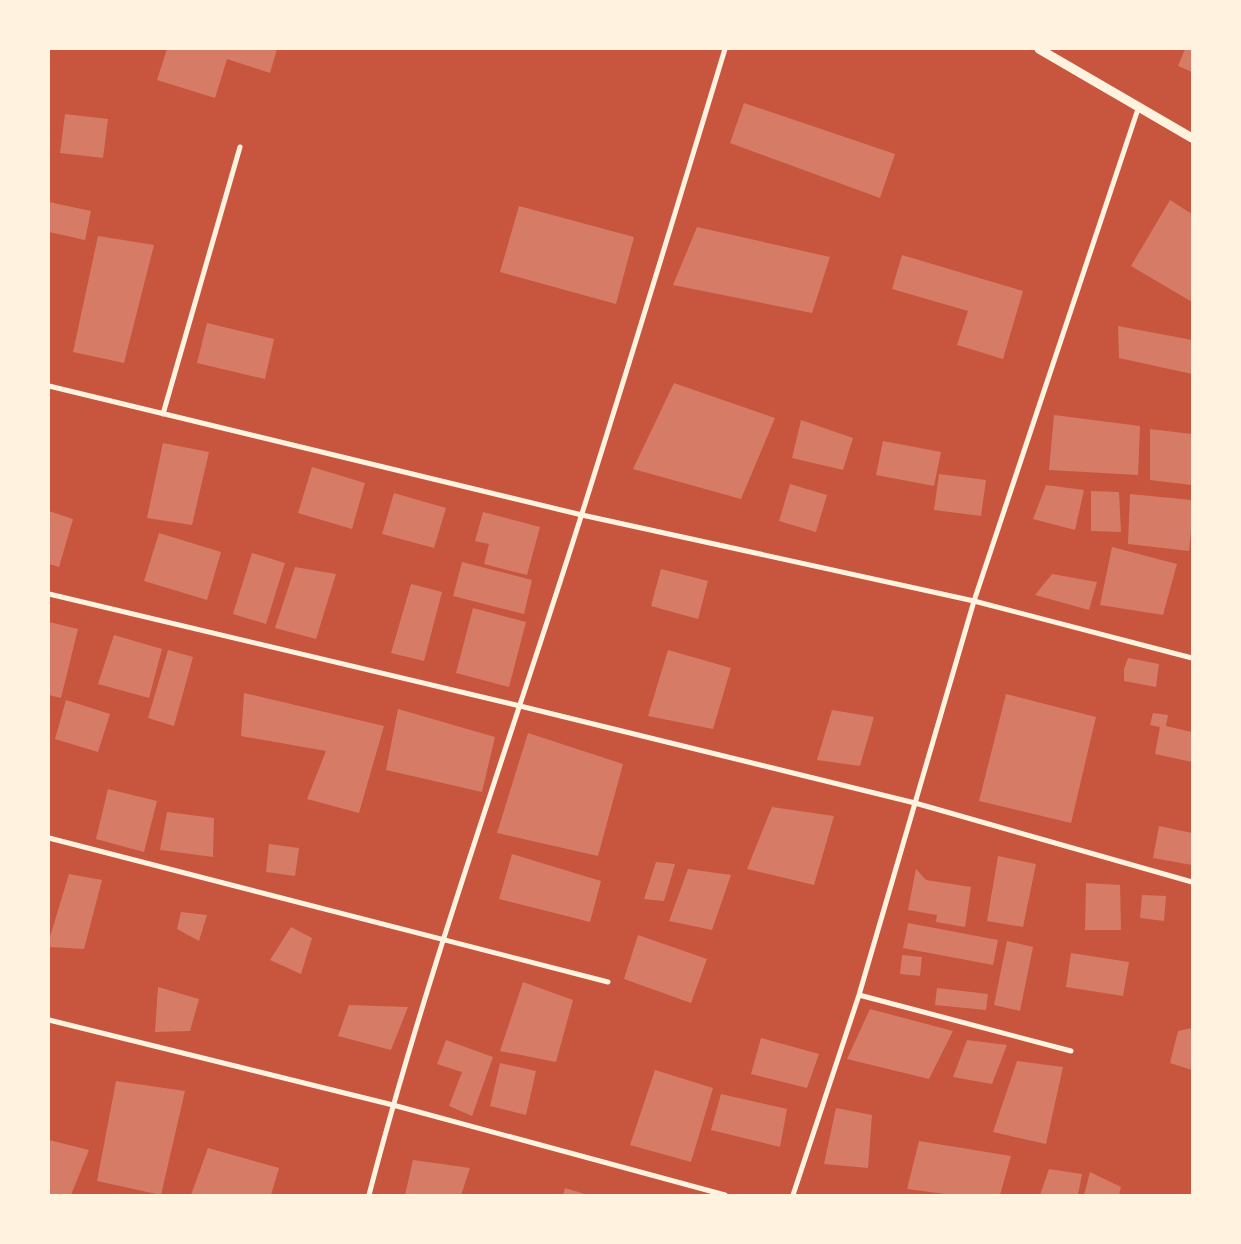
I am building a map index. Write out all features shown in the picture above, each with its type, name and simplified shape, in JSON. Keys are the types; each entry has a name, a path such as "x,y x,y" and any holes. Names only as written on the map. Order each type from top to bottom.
{"street":[{"path":"369,1195 393,1105 444,939 582,515 725,49"},
{"path":"1039,49 1192,138"},
{"path":"793,1195 859,995 974,601 1139,106"},
{"path":"163,414 240,147"},
{"path":"49,386 582,515 974,601 1192,658"},
{"path":"49,594 520,706 915,803 1192,882"},
{"path":"49,838 608,982"},
{"path":"859,995 1072,1051"},
{"path":"49,1020 393,1105 725,1195"}],"building":[{"path":"167,49 277,49 270,73 227,59 215,98 157,80"},
{"path":"1185,49 1192,49 1192,72 1178,66"},
{"path":"744,103 895,154 880,198 730,143"},
{"path":"65,114 108,119 103,158 60,153"},
{"path":"1170,200 1192,214 1192,302 1131,266"},
{"path":"49,202 91,211 85,240 49,232"},
{"path":"519,206 634,237 616,304 500,272"},
{"path":"697,227 830,257 812,313 673,285"},
{"path":"98,236 154,245 124,363 73,352"},
{"path":"902,255 1023,291 1003,359 957,345 968,311 892,289"},
{"path":"207,323 274,339 265,379 197,363"},
{"path":"1118,326 1192,340 1192,374 1119,358"},
{"path":"674,383 775,418 741,499 633,469"},
{"path":"1054,415 1140,426 1138,475 1049,470"},
{"path":"801,420 853,438 843,470 792,458"},
{"path":"1150,429 1192,434 1192,485 1150,480"},
{"path":"883,441 941,452 934,486 876,475"},
{"path":"163,443 209,452 192,525 147,518"},
{"path":"312,467 365,483 352,529 298,513"},
{"path":"939,474 986,480 981,516 934,510"},
{"path":"790,484 827,495 816,532 779,521"},
{"path":"1046,485 1084,490 1075,530 1033,519"},
{"path":"1091,491 1119,492 1121,532 1091,531"},
{"path":"394,493 446,508 434,548 382,534"},
{"path":"1130,494 1192,500 1189,551 1128,544"},
{"path":"49,511 73,519 59,567 49,564"},
{"path":"483,512 540,527 527,575 484,564 489,544 475,541"},
{"path":"159,533 221,552 207,600 144,581"},
{"path":"1112,547 1177,564 1163,615 1100,605"},
{"path":"252,553 285,563 266,624 233,614"},
{"path":"462,562 532,580 524,614 453,596"},
{"path":"295,567 336,574 316,639 275,628"},
{"path":"661,569 708,581 698,619 651,606"},
{"path":"1052,574 1097,582 1089,610 1035,595"},
{"path":"411,584 442,592 424,661 391,653"},
{"path":"473,608 526,622 509,687 456,673"},
{"path":"49,622 78,629 61,698 49,695"},
{"path":"114,635 162,649 149,698 98,684"},
{"path":"168,650 193,657 174,726 148,718"},
{"path":"668,650 731,668 713,729 648,716"},
{"path":"1128,658 1159,664 1156,687 1124,681 1124,669"},
{"path":"244,693 384,726 359,813 307,799 326,751 241,736"},
{"path":"1006,694 1096,717 1071,823 979,801"},
{"path":"66,700 110,714 98,752 55,739"},
{"path":"398,709 495,737 482,792 386,770"},
{"path":"832,710 874,717 860,766 817,760"},
{"path":"1153,713 1168,715 1166,726 1192,732 1192,762 1155,754 1160,727 1150,725"},
{"path":"528,733 623,764 598,856 497,833"},
{"path":"108,789 157,801 144,852 96,839"},
{"path":"772,807 834,816 814,885 747,869"},
{"path":"167,812 214,818 213,857 160,850"},
{"path":"1159,826 1192,833 1192,865 1153,858"},
{"path":"269,844 299,848 295,876 266,872"},
{"path":"512,854 601,881 590,922 499,899"},
{"path":"998,856 1036,864 1023,927 987,921"},
{"path":"656,862 675,864 664,901 644,899"},
{"path":"688,869 731,875 712,930 669,921"},
{"path":"916,869 926,880 971,887 965,927 936,922 937,915 908,910"},
{"path":"69,874 102,880 84,949 49,947 49,940"},
{"path":"1086,883 1120,885 1121,930 1085,930"},
{"path":"1142,895 1166,896 1164,921 1140,918"},
{"path":"181,912 207,915 199,941 177,929"},
{"path":"908,923 998,940 993,965 903,948"},
{"path":"291,927 312,938 301,974 270,960"},
{"path":"638,935 707,959 691,1003 624,979"},
{"path":"1007,941 1033,947 1020,1011 994,1005"},
{"path":"1071,953 1129,962 1123,996 1066,987"},
{"path":"902,955 922,957 920,976 900,974"},
{"path":"523,982 573,1000 556,1062 500,1051"},
{"path":"158,987 199,999 190,1031 155,1032"},
{"path":"937,988 988,994 986,1010 935,1005"},
{"path":"349,1005 408,1007 391,1050 338,1036"},
{"path":"870,1009 953,1031 929,1079 847,1059"},
{"path":"1192,1028 1192,1070 1170,1063 1178,1031"},
{"path":"761,1038 819,1054 807,1088 751,1074"},
{"path":"446,1040 493,1057 472,1116 449,1106 462,1072 437,1064"},
{"path":"967,1040 1007,1045 992,1084 953,1077"},
{"path":"1017,1061 1063,1067 1046,1144 993,1132"},
{"path":"500,1063 536,1071 526,1115 490,1106"},
{"path":"655,1070 713,1088 691,1162 630,1145"},
{"path":"116,1081 185,1091 161,1195 97,1181"},
{"path":"721,1094 787,1109 780,1147 711,1130"},
{"path":"836,1108 872,1115 868,1168 824,1164"},
{"path":"49,1140 89,1150 71,1195 49,1195"},
{"path":"919,1141 1011,1156 1000,1195 953,1195 907,1189"},
{"path":"208,1148 279,1168 271,1195 191,1195"},
{"path":"413,1160 470,1168 461,1195 405,1195"},
{"path":"1049,1169 1082,1174 1078,1195 1040,1195"},
{"path":"1090,1172 1121,1187 1119,1195 1084,1195"},
{"path":"565,1188 588,1195 563,1195"}]}
